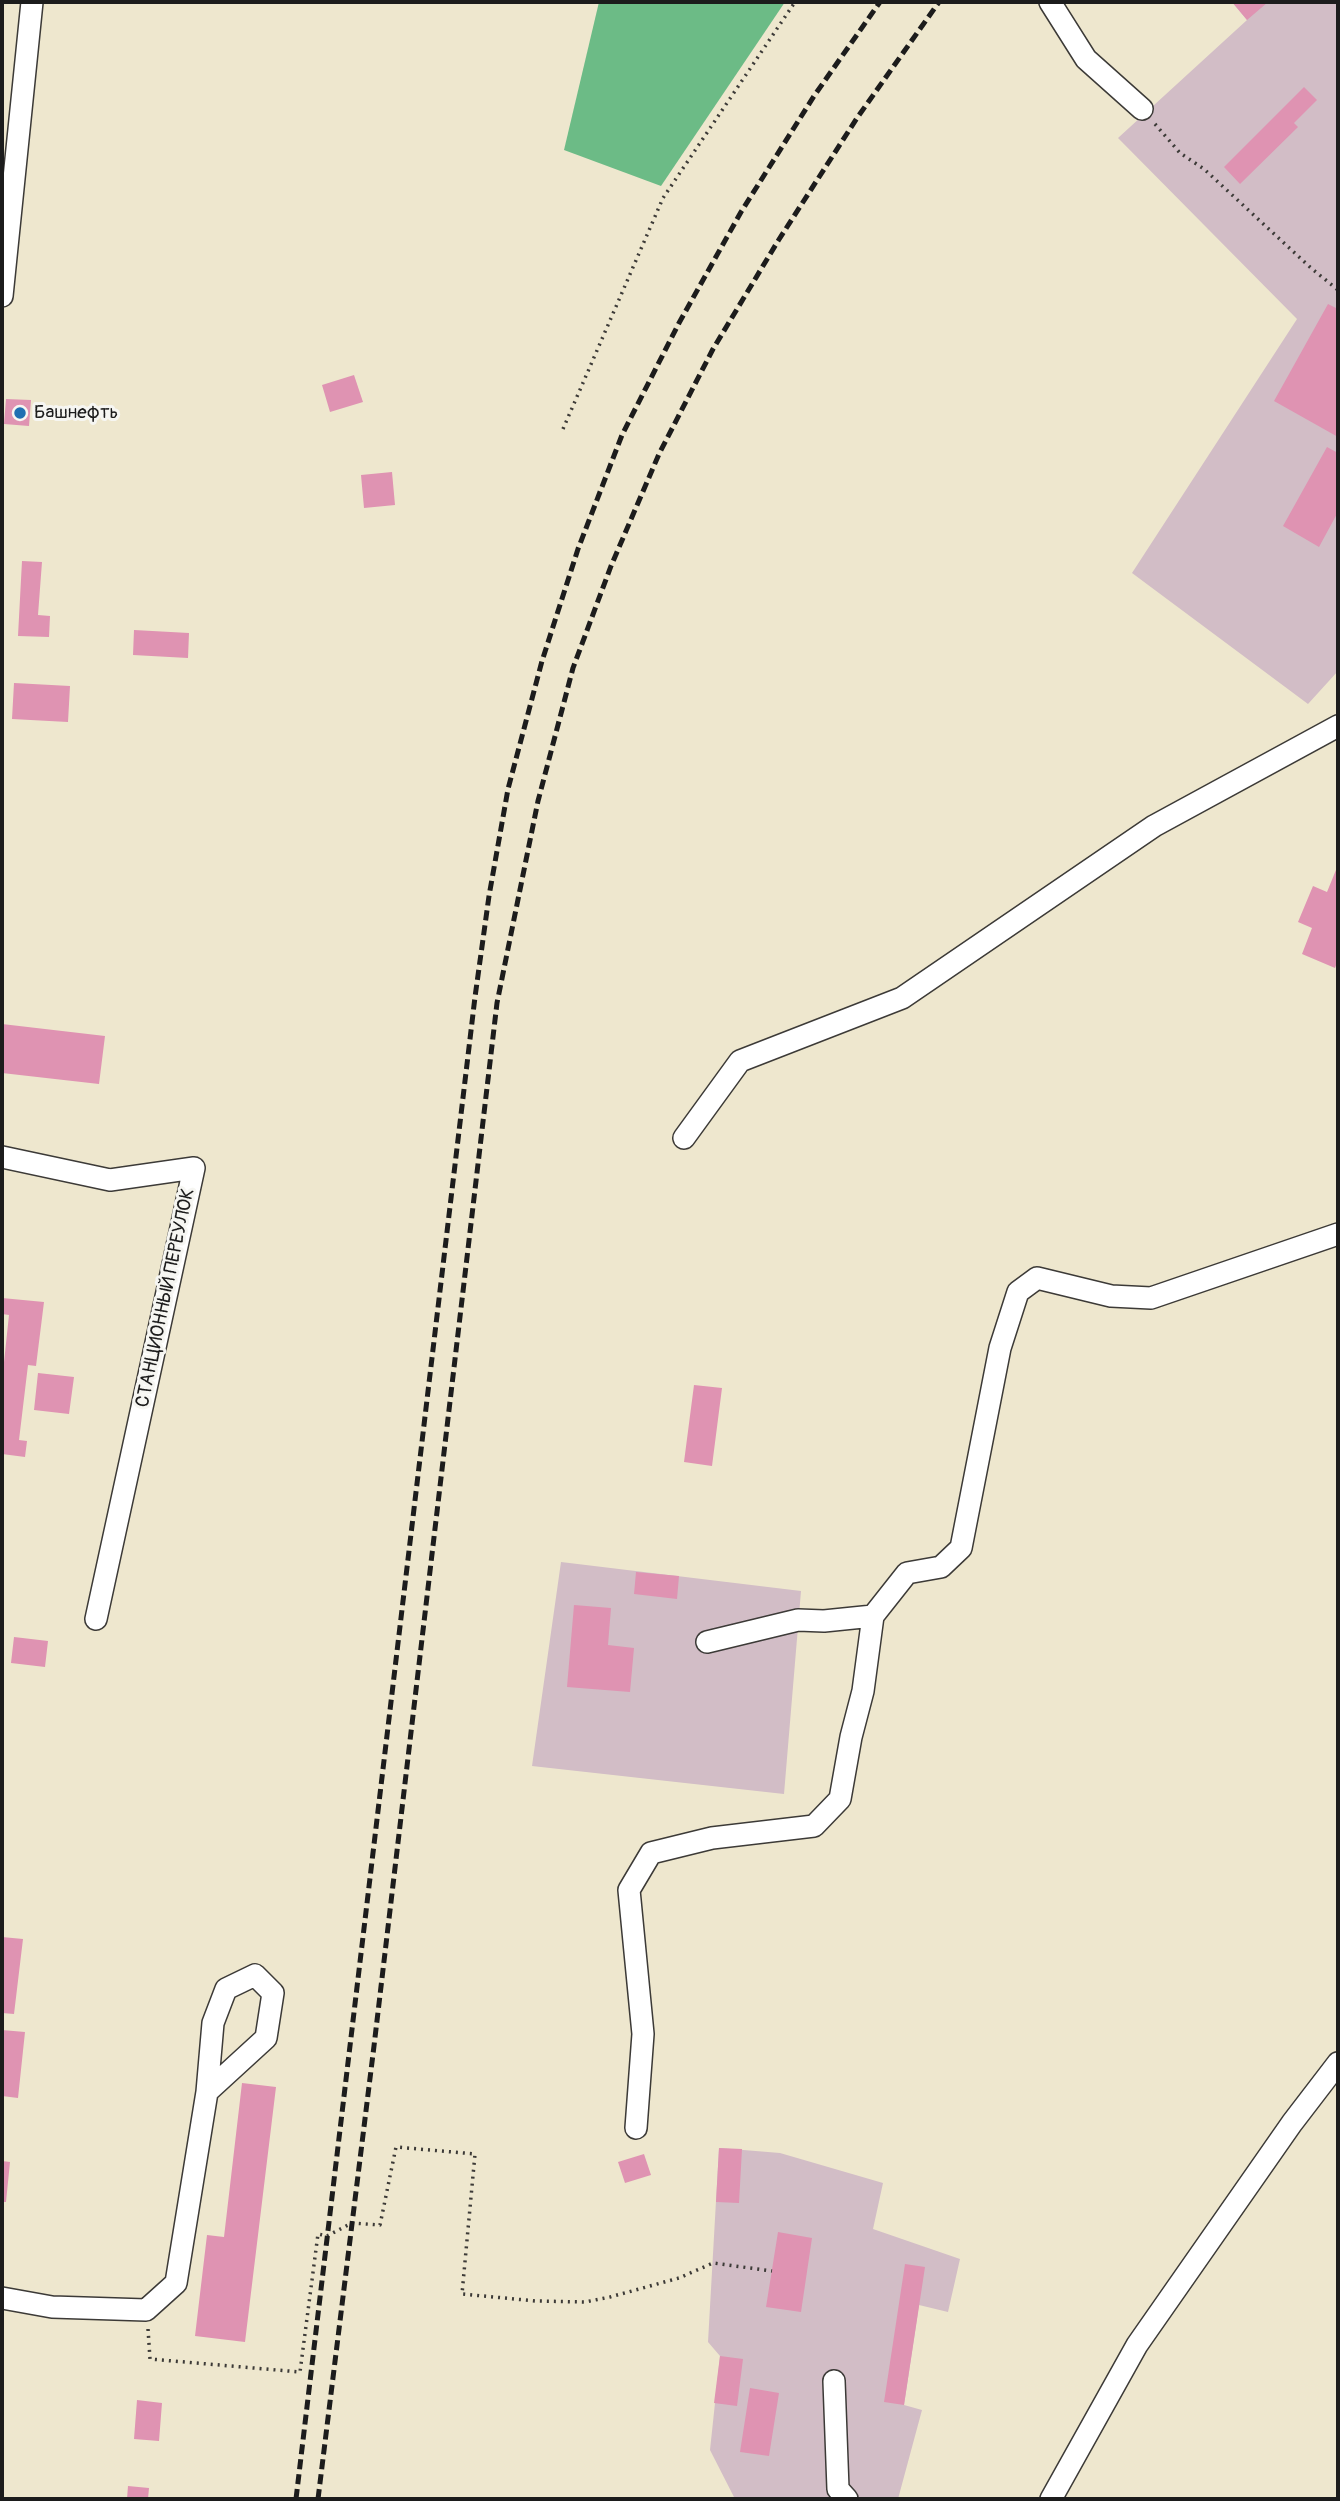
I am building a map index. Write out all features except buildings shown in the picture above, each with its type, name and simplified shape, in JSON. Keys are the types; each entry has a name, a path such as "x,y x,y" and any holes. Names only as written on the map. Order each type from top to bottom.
{"street":[{"path":"2,296 32,2"},
{"path":"1050,2 1086,59 1142,109"},
{"path":"684,1138 740,1060 902,998 1154,826 1338,726"},
{"name":"СТАНЦИОННЫЙ ПЕРЕУЛОК","path":"2,1157 110,1180 194,1168 96,1619"},
{"path":"636,2128 643,2034 629,1890 651,1853 712,1838 814,1826 840,1799 851,1737 863,1691 873,1616 907,1573 941,1567 961,1548 1000,1348 1018,1292 1037,1278 1111,1296 1151,1298 1338,1234"},
{"path":"707,1642 798,1620 824,1621 873,1616"},
{"path":"2,2298 52,2307 146,2310 176,2283 207,2092 213,2023 226,1989 255,1975 273,1993 266,2038 207,2092"},
{"path":"1051,2499 1137,2345 1292,2123 1338,2063"},
{"path":"834,2381 838,2489 847,2499"}],"path":[{"path":"563,429 663,198 794,2"},
{"path":"1142,109 1180,153 1204,169 1338,290"},
{"path":"146,2310 150,2358 300,2372 318,2234 327,2236 352,2223 380,2225 396,2147 475,2154 462,2294 536,2301 584,2302 679,2278 713,2263 772,2271"}],"shaded area":[{"path":"1232,2 1338,2 1338,671 1308,704 1132,573 1297,319 1118,138 1247,20"},
{"path":"561,1562 801,1591 784,1794 532,1766"},
{"path":"719,2148 780,2153 883,2183 873,2229 960,2259 948,2312 919,2305 904,2405 922,2410 898,2499 735,2499 710,2450 720,2356 708,2342"}],"green space":[{"path":"599,2 785,2 661,186 564,150"}],"railway":[{"path":"296,2499 475,997 508,789 542,661 578,549 622,435 679,323 741,212 814,96 880,2"},
{"path":"318,2499 497,1003 538,801 573,668 611,566 659,454 713,349 778,241 857,118 939,2"}],"place":[{"name":"Башнефть","path":"20,413"}]}
